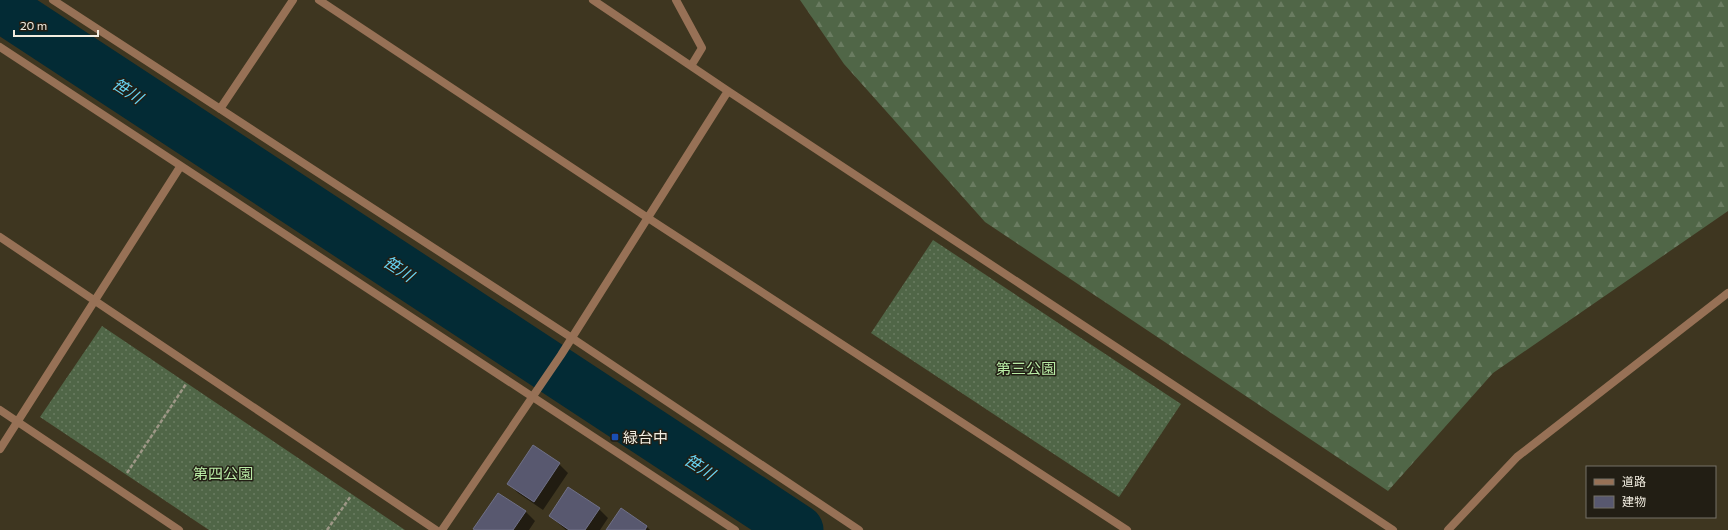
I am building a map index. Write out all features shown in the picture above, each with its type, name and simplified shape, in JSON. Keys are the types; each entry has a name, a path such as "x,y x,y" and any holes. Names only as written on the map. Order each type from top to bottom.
{"street":[{"path":"53,0 572,338 859,530"},
{"path":"220,109 293,0"},
{"path":"319,0 648,218 1127,530"},
{"path":"593,0 728,91 1393,530"},
{"path":"676,0 702,48 691,66"},
{"path":"0,47 180,167 734,530"},
{"path":"442,530 544,382 728,91"},
{"path":"0,449 180,167"},
{"path":"0,237 436,530"},
{"path":"1448,530 1517,457 1728,293"},
{"path":"0,410 178,530"}],"path":[{"path":"117,489 197,369"},
{"path":"327,530 362,480"}],"green space":[{"path":"800,0 1728,0 1728,211 1493,373 1388,491 985,222 844,64"},
{"name":"第三公園","path":"933,240 1181,404 1119,497 871,333"},
{"name":"第四公園","path":"102,326 405,530 209,530 40,417"}],"building":[{"path":"533,445 560,463 534,502 507,484"},
{"path":"568,487 600,508 585,530 569,530 549,516"},
{"path":"498,493 526,511 513,530 473,529"},
{"path":"621,508 647,526 645,530 606,530"}],"waterway":[{"name":"笹川","path":"0,6 798,530"}],"place":[{"name":"緑台中","path":"615,437"}]}
